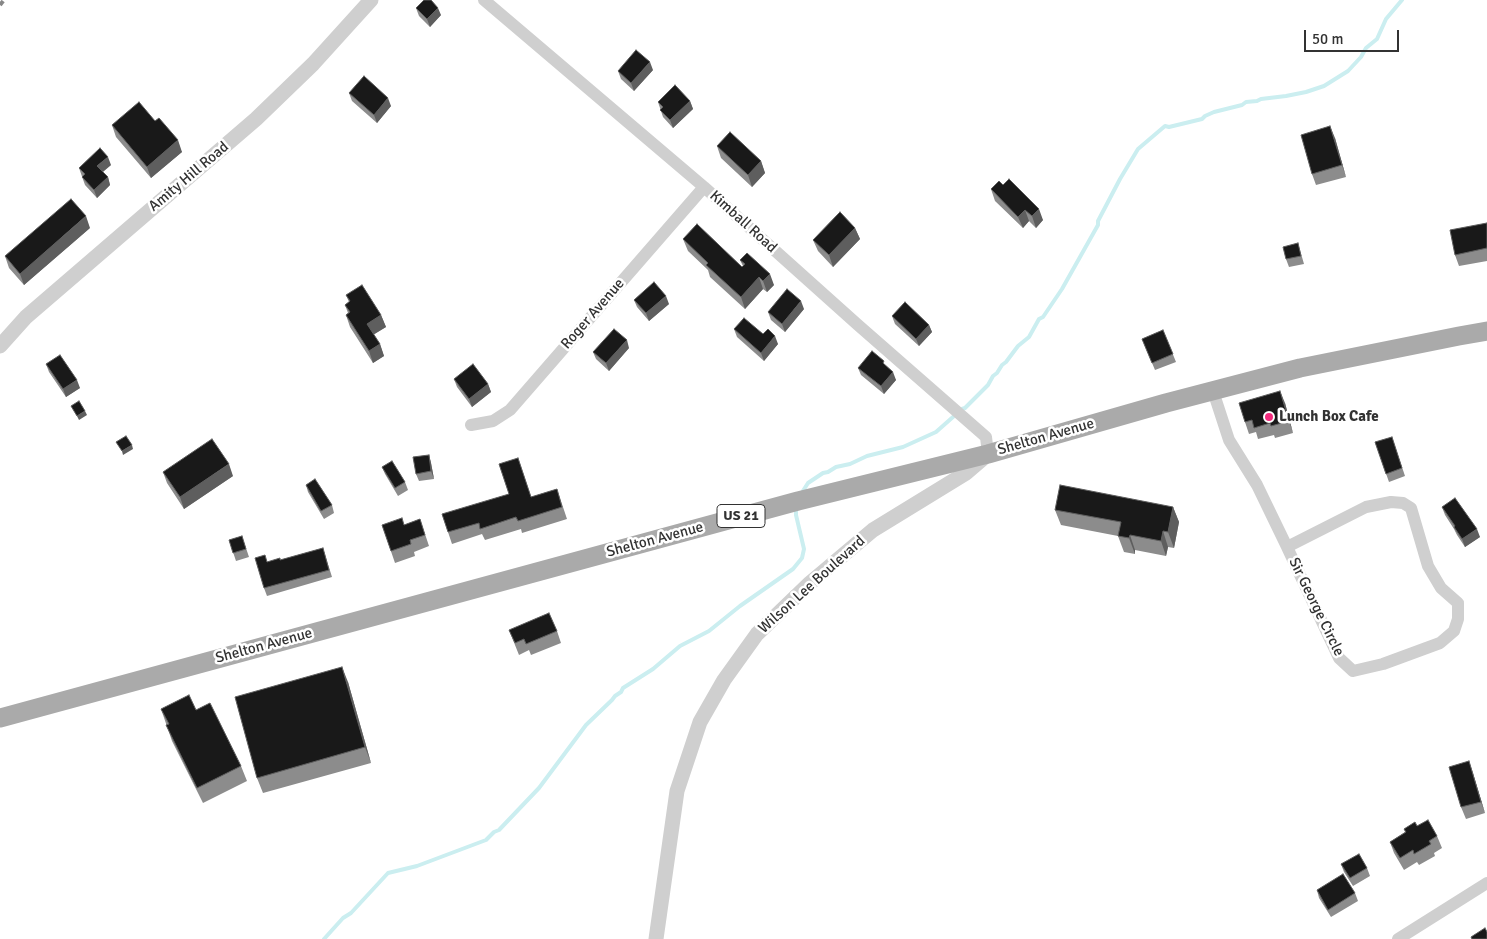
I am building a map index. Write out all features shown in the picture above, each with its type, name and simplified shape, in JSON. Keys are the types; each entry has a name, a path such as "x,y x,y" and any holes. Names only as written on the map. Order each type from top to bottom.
{"main road":[{"name":"Shelton Avenue","path":"0,718 798,500 988,454 1300,368 1487,332"}],"street":[{"name":"Amity Hill Road","path":"0,346 26,317 256,120 313,64 371,0"},
{"name":"Kimball Road","path":"484,0 704,187 986,437 988,454"},
{"name":"Roger Avenue","path":"471,425 493,421 510,410 704,187"},
{"name":"Sir George Circle","path":"1213,391 1229,440 1257,485 1339,658 1353,671 1384,664 1440,643 1454,631 1458,619 1458,603 1441,588 1428,566 1411,508 1402,503 1391,502 1366,507 1287,547"},
{"name":"Wilson Lee Boulevard","path":"656,939 677,792 700,722 724,680 757,634 810,583 873,530 966,473 988,454"},
{"path":"1398,939 1487,883"}],"building":[{"path":"424,0 431,0 438,8 427,19 416,8"},
{"path":"636,50 650,62 631,83 618,71"},
{"path":"364,76 388,98 374,115 349,93"},
{"path":"675,85 690,101 670,120 660,110 663,107 658,102"},
{"path":"139,102 155,121 159,118 178,140 147,167 112,125"},
{"path":"1330,126 1342,165 1312,174 1301,135"},
{"path":"730,132 761,161 748,175 717,146"},
{"path":"100,148 108,157 97,166 108,177 94,190 82,177 85,174 79,168"},
{"path":"1009,179 1039,209 1032,216 1025,210 1018,217 991,189 999,181 1003,185"},
{"path":"71,199 86,216 20,274 5,256"},
{"path":"840,212 855,228 829,255 813,240"},
{"path":"1487,223 1487,248 1455,255 1450,230"},
{"path":"697,224 742,267 745,264 740,260 747,253 770,274 763,281 759,277 741,297 706,265 708,263 683,239"},
{"path":"1298,243 1301,256 1286,259 1283,247"},
{"path":"654,282 666,296 646,313 634,300"},
{"path":"362,285 381,315 367,324 380,344 369,351 346,315 350,312 345,305 350,301 346,295"},
{"path":"787,289 801,301 782,324 768,312"},
{"path":"905,302 929,325 916,339 892,316"},
{"path":"744,318 763,334 768,329 775,336 761,353 734,329"},
{"path":"614,329 627,340 606,363 593,352"},
{"path":"1163,330 1173,354 1152,363 1142,339"},
{"path":"872,351 893,372 881,386 858,368"},
{"path":"60,355 77,380 63,389 46,364"},
{"path":"473,364 488,384 469,399 454,379"},
{"path":"1280,391 1289,421 1271,426 1270,423 1254,428 1252,420 1245,422 1239,403"},
{"path":"79,401 85,411 77,416 71,406"},
{"path":"126,436 132,445 122,451 116,442"},
{"path":"1392,437 1402,468 1386,474 1375,442"},
{"path":"212,439 229,464 180,497 163,472"},
{"path":"429,455 431,471 416,474 413,457"},
{"path":"518,458 531,497 557,489 562,507 518,521 516,517 480,529 479,523 448,532 442,514 509,494 499,464"},
{"path":"392,461 405,482 395,488 382,467"},
{"path":"315,479 332,505 321,511 306,485"},
{"path":"1060,485 1173,507 1168,532 1163,531 1161,541 1130,535 1129,538 1118,536 1121,522 1055,510"},
{"path":"1455,498 1477,529 1462,539 1442,507"},
{"path":"402,518 404,525 420,519 425,535 410,540 411,544 391,551 382,525"},
{"path":"242,536 246,549 233,553 229,540"},
{"path":"323,548 329,570 264,588 255,558 265,555 267,562"},
{"path":"549,613 557,631 526,644 524,639 515,643 509,630"},
{"path":"342,667 365,747 257,778 235,697"},
{"path":"189,695 196,710 210,703 241,766 197,788 166,725 169,724 161,709"},
{"path":"1469,761 1481,802 1461,807 1449,767"},
{"path":"1428,820 1437,836 1429,841 1431,844 1414,854 1413,850 1400,858 1390,842 1406,832 1404,829 1415,822 1417,826"},
{"path":"1359,854 1367,868 1350,878 1341,864"},
{"path":"1343,874 1355,893 1328,910 1317,890"},
{"path":"1485,928 1487,939 1472,939 1471,937"}],"waterway":[{"path":"801,494 808,483 836,467 850,464 867,456 903,447 936,432 965,408 988,385 993,376 1018,346 1029,337 1039,319 1043,317 1062,289 1098,225 1098,221 1120,179 1138,149 1165,126 1169,127 1202,119 1214,112 1242,105 1246,102 1306,92 1324,86 1348,71 1361,57 1366,48 1377,39 1386,19 1402,0"},
{"path":"324,939 388,873 417,866 486,840 499,830 539,788 586,725 623,688 653,669 680,646 709,631 740,606 793,569 802,558 804,549 796,508"}],"railway":[{"path":"0,5 4,0"}],"place":[{"name":"Lunch Box Cafe","path":"1269,417"}]}
